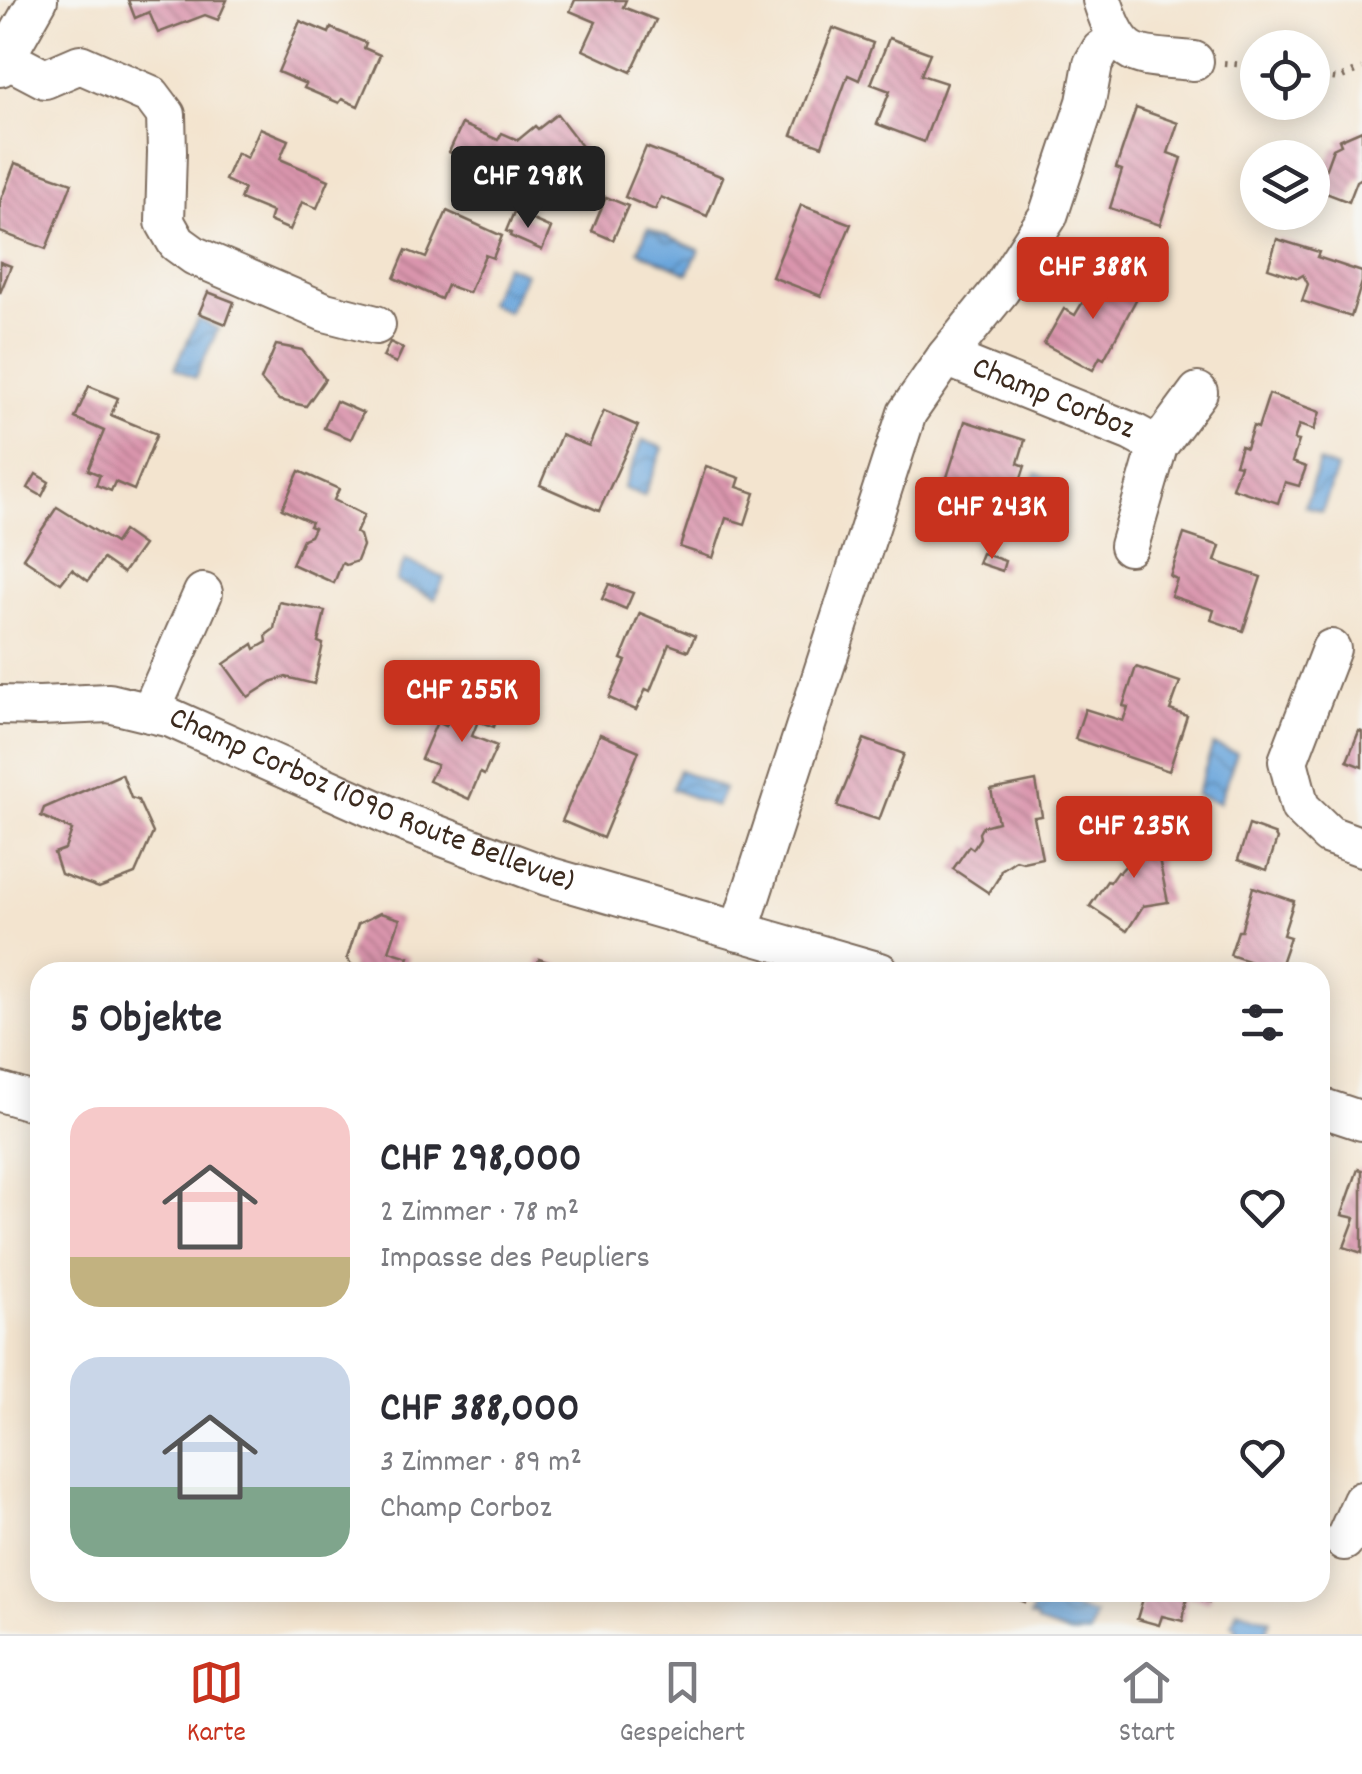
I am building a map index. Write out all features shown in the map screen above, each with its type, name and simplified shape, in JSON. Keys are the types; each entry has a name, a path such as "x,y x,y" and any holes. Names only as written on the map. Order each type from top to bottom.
{"street":[{"path":"38,0 2,62 44,78 80,64 151,95 166,115 166,222 177,243 195,256 324,312 376,325"},
{"path":"1102,0 1118,40 1129,50 1146,56 1194,61"},
{"path":"739,932 907,413 1001,289 1048,216 1086,102 1093,64 1101,50 1118,40"},
{"name":"Champ Corboz","path":"946,357 1158,446"},
{"path":"1129,546 1158,446 1198,392"},
{"path":"150,713 204,593"},
{"path":"1331,649 1288,762 1300,806 1328,836 1362,847"},
{"name":"Champ Corboz (1090 Route Bellevue)","path":"0,705 109,703 170,718 406,823 547,876 845,962"},
{"path":"0,1092 30,1101"},
{"path":"1330,1110 1362,1121"},
{"path":"1344,1541 1362,1501"}],"path":[{"path":"1330,78 1338,79 1362,68"}],"water":[{"path":"648,228 699,250 688,273 638,251"},
{"path":"505,265 525,273 508,312 488,303"},
{"path":"198,319 218,329 195,378 175,368"},
{"path":"643,440 663,448 644,496 623,488"},
{"path":"1319,462 1337,469 1322,512 1305,506"},
{"path":"1036,473 1055,480 1042,518 1023,511"},
{"path":"405,560 444,578 435,599 396,581"},
{"path":"1213,745 1237,753 1219,803 1196,795"},
{"path":"679,770 724,789 716,807 672,789"},
{"path":"1035,1602 1053,1602 1095,1615 1089,1634 1070,1634 1030,1617"},
{"path":"1237,1609 1270,1619 1265,1634 1235,1634 1237,1626 1232,1624"}],"building":[{"path":"128,0 227,0 218,20 205,15 158,33 149,12 135,18"},
{"path":"575,0 626,0 623,7 656,20 631,72 583,50 596,22 570,11"},
{"path":"300,21 329,33 331,28 366,43 364,48 380,55 358,106 342,99 339,103 278,72"},
{"path":"833,28 873,43 859,80 848,75 822,146 792,135"},
{"path":"889,38 930,53 921,75 946,83 924,142 877,124 890,91 871,84"},
{"path":"1136,108 1178,123 1168,153 1182,158 1160,225 1110,208 1122,170 1116,168"},
{"path":"557,114 584,149 564,165 560,161 524,189 449,152 462,124 498,140 502,133 518,140"},
{"path":"260,128 288,140 280,159 329,180 317,208 302,202 290,230 269,221 272,212 240,199 244,189 225,180 237,153 247,158"},
{"path":"1362,130 1362,178 1349,202 1330,195 1330,157 1333,149 1341,145 1339,140"},
{"path":"646,147 723,177 707,216 661,197 655,210 625,197"},
{"path":"15,163 72,183 46,249 0,232 0,202"},
{"path":"606,197 628,206 613,240 592,231"},
{"path":"801,205 851,224 821,296 772,277"},
{"path":"447,211 502,236 493,258 485,255 469,293 447,285 441,299 394,278 406,250 426,258"},
{"path":"514,212 551,228 542,250 506,231"},
{"path":"1055,239 1064,243 1057,260 1048,255"},
{"path":"1277,239 1319,252 1317,257 1362,272 1351,317 1302,301 1308,284 1303,275 1298,278 1268,268"},
{"path":"0,262 11,266 0,293"},
{"path":"1094,271 1138,296 1104,359 1100,357 1093,370 1044,344 1064,309 1075,315 1087,295 1082,292"},
{"path":"208,292 234,302 226,324 199,313"},
{"path":"390,342 403,348 396,363 383,357"},
{"path":"276,345 302,350 325,379 306,406 279,400 261,380"},
{"path":"89,386 118,398 111,415 157,434 134,490 115,482 111,491 96,485 100,475 88,470 104,431 75,418"},
{"path":"1269,394 1320,412 1314,430 1299,425 1292,462 1306,467 1299,486 1285,482 1278,503 1232,488 1240,465 1235,464 1241,446 1246,448 1253,426 1258,428"},
{"path":"336,401 363,413 351,439 324,428"},
{"path":"604,411 638,426 599,511 540,485 561,435 589,446"},
{"path":"965,421 1025,440 1018,463 1025,466 1017,490 1010,487 1002,511 973,501 970,509 940,499"},
{"path":"706,466 740,478 737,487 755,493 745,524 726,518 713,558 680,547"},
{"path":"299,471 339,489 334,500 364,515 356,533 363,546 357,561 342,563 334,583 292,564 303,539 314,528 309,526 311,522 282,509"},
{"path":"36,474 49,482 42,496 28,488"},
{"path":"57,507 115,543 123,531 143,545 123,573 103,559 88,581 72,569 61,583 23,558"},
{"path":"1184,534 1220,546 1215,561 1261,577 1243,631 1211,620 1214,610 1171,596 1177,579 1170,576"},
{"path":"982,553 1005,561 1002,571 978,563"},
{"path":"609,584 633,593 626,609 602,599"},
{"path":"279,602 325,611 314,684 286,677 248,697 224,664 253,644 255,649 267,642"},
{"path":"640,613 695,636 688,651 669,644 650,691 646,689 636,710 609,698 626,661 621,659"},
{"path":"1136,667 1180,682 1170,710 1187,716 1169,771 1075,739 1085,709 1123,721 1128,707 1123,706"},
{"path":"461,689 502,705 494,727 478,721 472,736 497,746 469,799 429,781 437,765 421,759 437,722 446,726"},
{"path":"1359,731 1362,732 1362,767 1347,761"},
{"path":"600,734 639,751 603,838 562,821"},
{"path":"864,739 904,754 879,820 837,806"},
{"path":"122,774 131,798 138,800 153,833 135,874 99,888 61,874 54,853 65,849 72,830 41,816 44,808"},
{"path":"1036,781 1042,816 1034,817 1042,858 1016,860 1001,870 989,893 953,869 969,846 973,849 983,826 998,822 991,790"},
{"path":"1249,825 1274,834 1277,839 1267,870 1238,860"},
{"path":"1152,826 1168,902 1143,906 1127,931 1090,906 1107,881 1127,864 1121,832"},
{"path":"1253,887 1294,901 1283,935 1290,937 1281,962 1251,962 1230,955"},
{"path":"380,913 400,919 389,951 409,957 407,962 350,962 347,958 358,924"},
{"path":"1358,1169 1362,1170 1362,1253 1344,1247 1355,1218 1342,1215"},
{"path":"1142,1602 1186,1602 1183,1621 1162,1616 1159,1625 1137,1619"}]}
